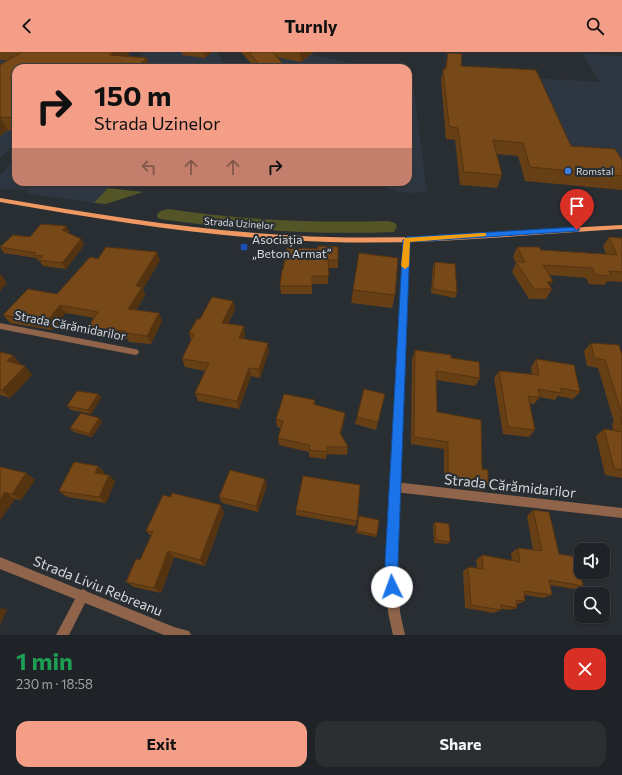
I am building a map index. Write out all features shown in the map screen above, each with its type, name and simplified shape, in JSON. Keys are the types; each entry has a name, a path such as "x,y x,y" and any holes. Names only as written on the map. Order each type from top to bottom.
{"main road":[{"name":"Strada Uzinelor","path":"0,200 116,220 196,231 249,236 331,240 406,240 622,227"}],"street":[{"path":"399,635 394,612 391,563 406,240"},
{"name":"Strada Cărămidarilor","path":"0,326 135,352"},
{"name":"Strada Cărămidarilor","path":"395,487 622,513"},
{"name":"Strada Liviu Rebreanu","path":"0,563 83,595 174,633 185,635"},
{"path":"62,635 83,595"}],"shaded area":[{"path":"0,52 46,52 24,64 12,64 12,148 0,158"},
{"path":"145,52 216,52 224,64 130,64"},
{"path":"240,52 297,52 357,64 251,64 243,53"},
{"path":"583,54 622,56 622,187 533,157 511,77 600,82"},
{"path":"412,75 427,192 397,192 383,186 412,186"},
{"path":"12,163 12,186 110,186 94,203 26,193 27,190 0,189 0,175"}],"green space":[{"path":"108,188 143,192 106,204 94,203"},
{"path":"168,209 223,216 278,220 333,222 388,221 395,223 397,226 394,232 365,233 248,229 189,223 160,219 157,217 157,214 161,211"}],"building":[{"path":"22,52 114,52 110,55 147,58 140,64 12,64 12,118 0,117 0,65"},
{"path":"249,52 272,52 283,64 259,64"},
{"path":"448,53 462,54 461,66 536,70 571,146 615,149 622,160 622,176 530,167 523,143 493,140 502,175 464,172 458,128 449,126 443,69 446,69"},
{"path":"41,224 66,226 62,230 81,239 62,263 39,260 43,256 34,255 36,253 0,247 13,235 30,237"},
{"path":"609,237 622,238 622,272 609,271 611,276 595,275 593,268 543,265 553,281 547,282 552,289 534,289 516,262 525,262 517,247 539,247 541,250 617,255"},
{"path":"318,246 338,247 338,260 328,260 329,276 312,276 312,286 280,286 287,248 318,249"},
{"path":"106,247 157,252 136,286 142,287 128,309 159,313 147,336 125,333 126,331 88,327 98,312 60,305 46,322 3,315 28,289 57,294 90,257 98,259"},
{"path":"359,253 398,258 395,295 353,290"},
{"path":"435,262 455,264 457,293 433,289"},
{"path":"212,297 233,301 222,323 244,326 239,338 268,343 259,369 249,368 237,401 195,393 209,363 182,359 194,334 189,333 197,319 200,319"},
{"path":"591,343 619,345 622,355 622,414 605,360 594,358"},
{"path":"415,350 451,355 451,358 479,362 480,378 436,371 437,412 481,420 482,469 488,470 488,484 448,477 448,442 414,437"},
{"path":"0,352 13,355 7,361 25,366 2,390 0,390"},
{"path":"536,359 574,365 580,392 561,388 561,393 538,389 540,397 528,396 535,430 508,427 499,371 539,375"},
{"path":"364,389 385,394 378,422 357,417"},
{"path":"77,391 98,394 88,410 67,406"},
{"path":"284,394 315,400 313,404 345,413 340,433 348,447 327,447 327,452 309,450 310,445 278,438 283,421 276,419"},
{"path":"81,413 99,418 89,434 70,428"},
{"path":"604,429 622,432 622,470 614,468"},
{"path":"74,462 98,466 95,473 109,475 99,497 59,491"},
{"path":"0,467 26,473 12,494 5,492 0,500"},
{"path":"230,470 265,479 256,506 219,497"},
{"path":"303,476 360,485 357,521 296,510"},
{"path":"172,493 221,505 200,560 168,551 154,588 126,582 136,559 140,560 153,532 146,531 163,495 171,497"},
{"path":"533,510 549,512 559,554 574,556 574,579 582,579 583,586 549,580 552,595 524,591 525,601 516,600 517,608 501,605 501,610 471,605 468,567 483,569 482,555 520,562 518,548 542,551"},
{"path":"359,516 379,520 377,535 357,531"},
{"path":"435,522 449,524 450,542 436,540"}],"slow traffic":[{"path":"405,266 406,240 483,235"}],"place":[{"name":"Romstal","path":"568,171"},
{"name":"Asociația „Beton Armat”","path":"244,247"}],"route":[{"path":"392,587 391,563 406,240 577,230"}]}
